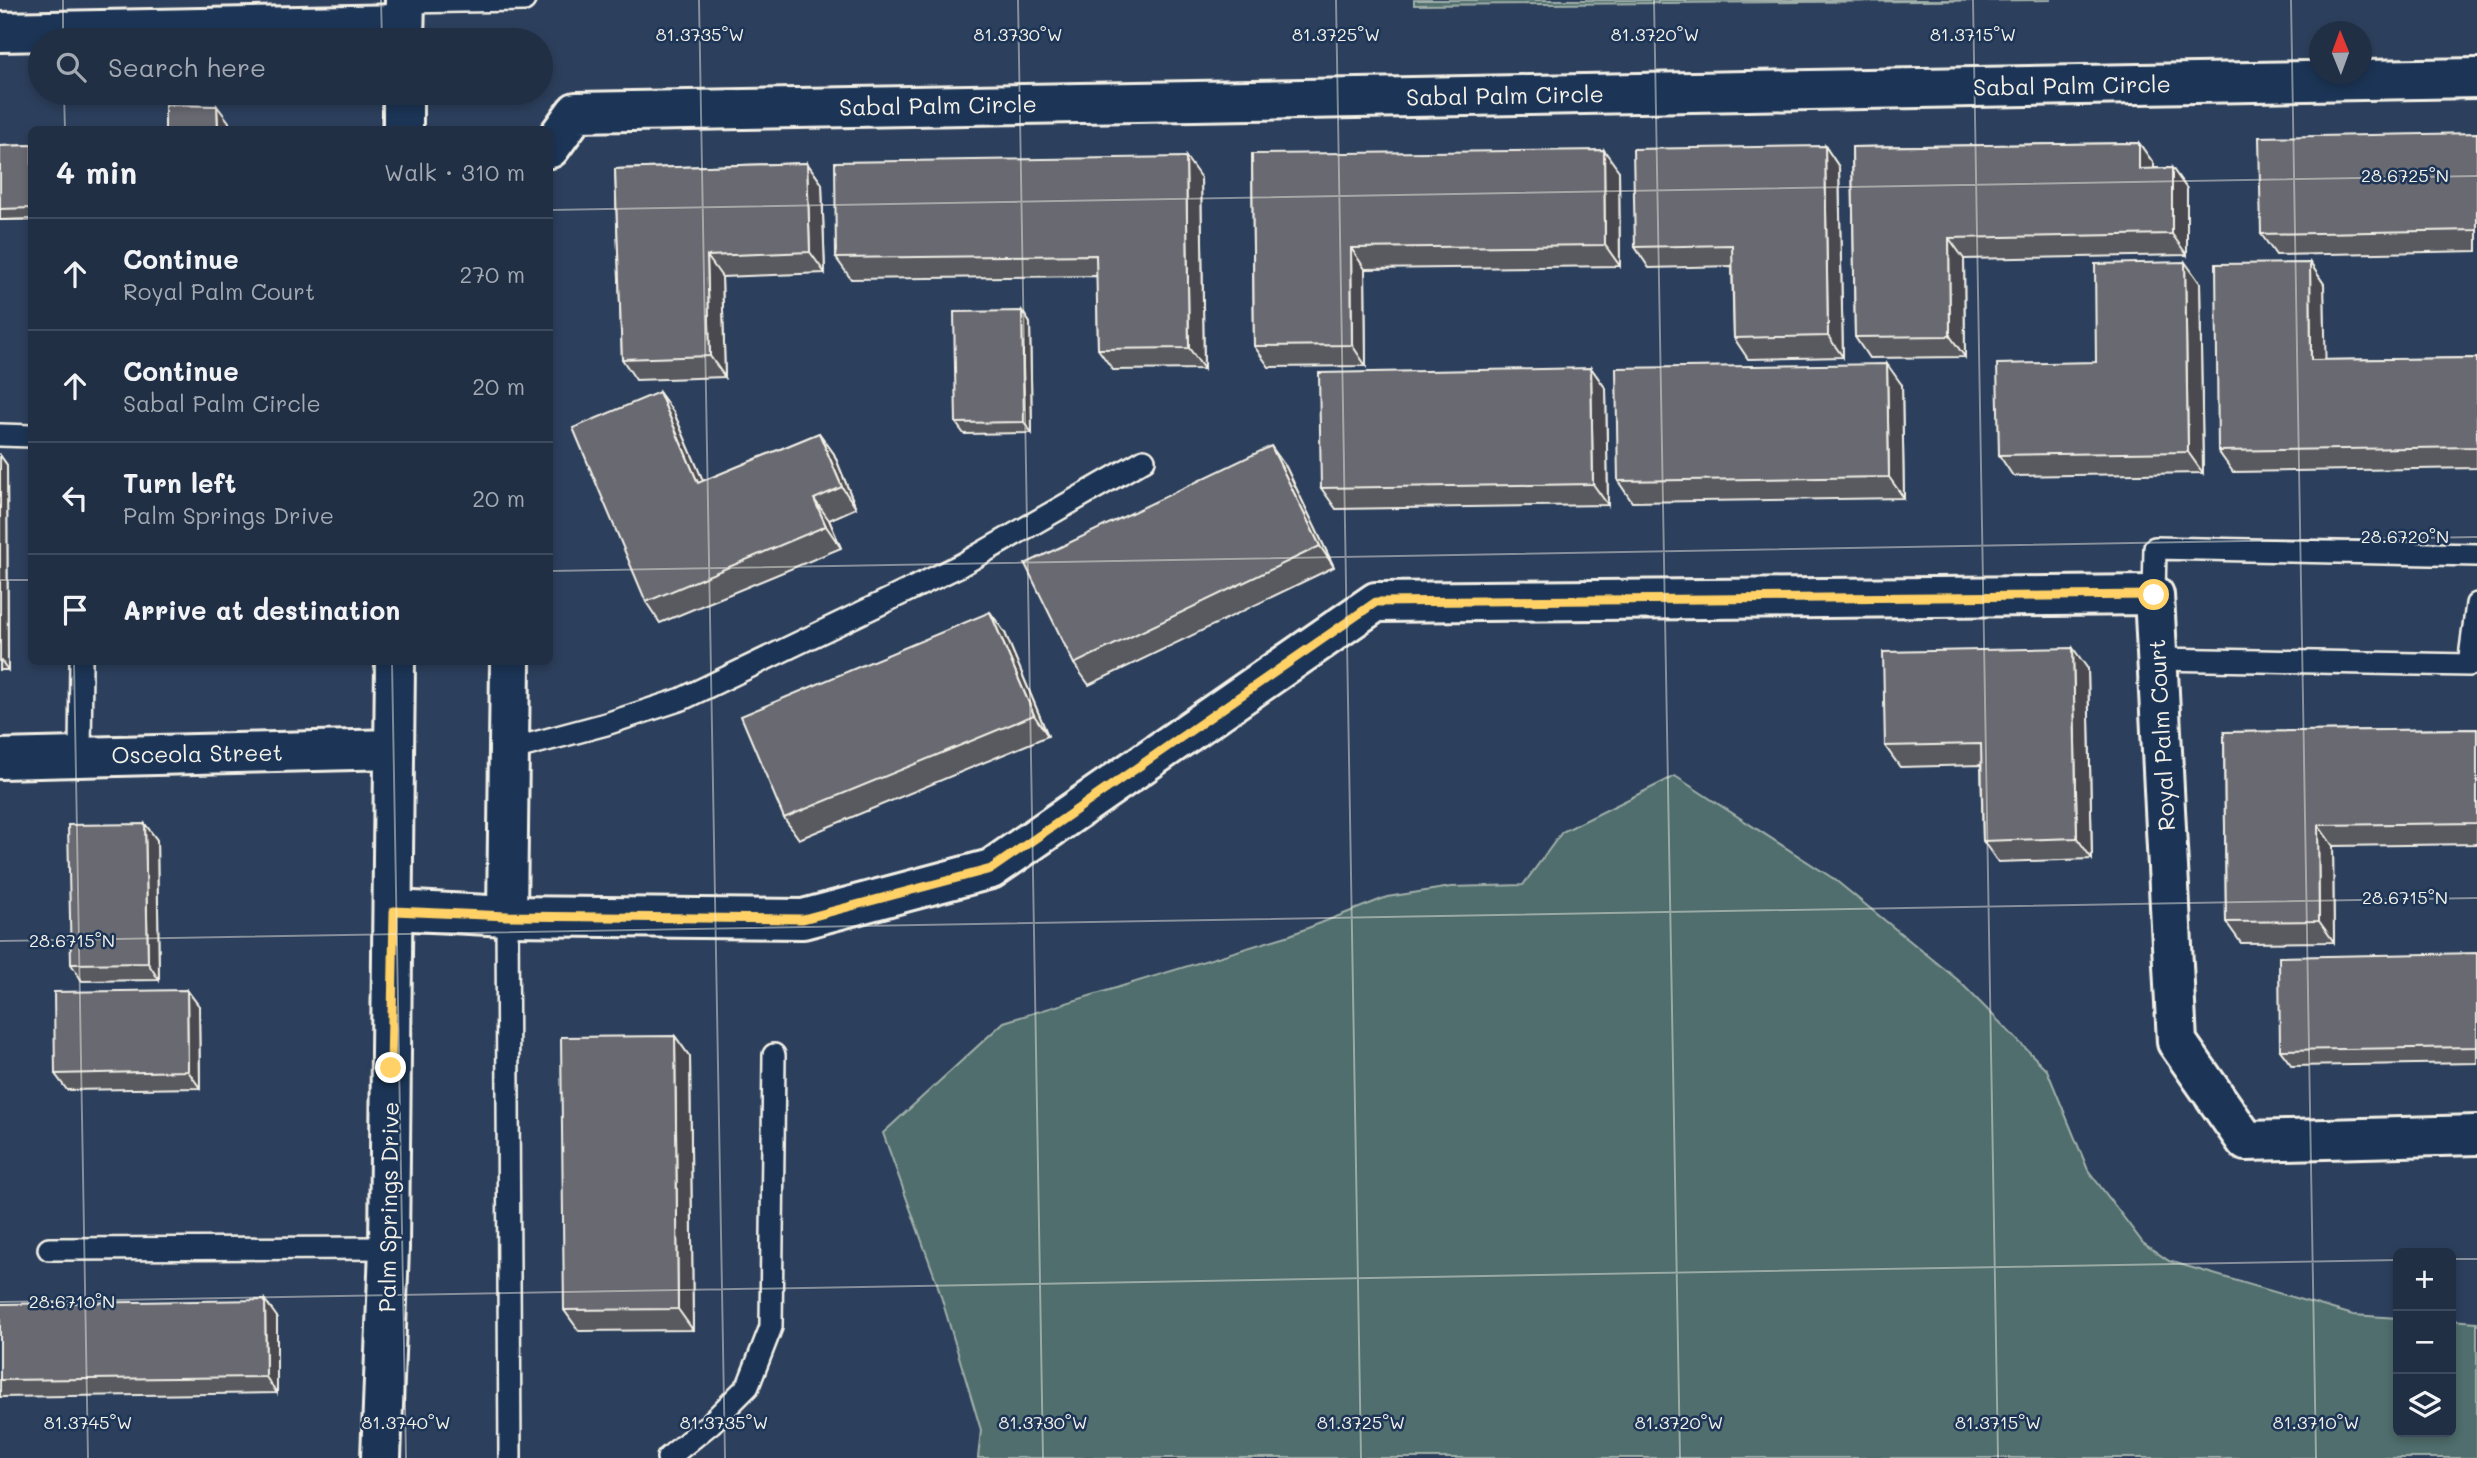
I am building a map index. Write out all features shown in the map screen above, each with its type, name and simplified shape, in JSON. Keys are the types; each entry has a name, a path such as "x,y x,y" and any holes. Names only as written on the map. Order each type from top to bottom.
{"street":[{"path":"108,28 404,17"},
{"path":"0,32 28,31"},
{"name":"Sabal Palm Circle","path":"553,144 576,113 2477,78"},
{"path":"403,105 403,126"},
{"path":"394,911 507,916 803,919 991,869 1376,602 2154,595"},
{"name":"Royal Palm Court","path":"2154,595 2177,1042 2246,1141 2477,1135"},
{"name":"Palm Springs Drive","path":"382,1458 389,1248 395,665"},
{"path":"507,916 510,665"},
{"name":"Osceola Street","path":"0,759 394,749"}],"lane":[{"path":"404,17 524,0"},
{"path":"0,435 28,436"},
{"path":"509,750 606,724 681,699 961,565 1144,460"},
{"path":"2154,595 2155,548 2477,555"},
{"path":"2158,659 2469,665 2477,604"},
{"path":"80,756 81,665"},
{"path":"507,916 510,1458"},
{"path":"668,1458 711,1423 748,1386 771,1327 774,1055"},
{"path":"49,1249 389,1248"}],"green space":[{"path":"1414,0 2051,0 1414,5"},
{"path":"1675,776 1834,879 1958,980 2047,1070 2088,1170 2143,1243 2169,1261 2353,1315 2393,1318 2393,1437 2456,1437 2456,1320 2477,1322 2477,1458 978,1458 981,1430 937,1283 883,1133 1004,1022 1290,935 1387,897 1451,887 1523,885 1562,832"}],"building":[{"path":"165,105 217,106 218,126 165,126"},
{"path":"2477,133 2477,230 2261,234 2259,137"},
{"path":"2139,143 2139,169 2172,168 2172,234 1949,238 1950,336 1855,337 1852,147"},
{"path":"28,145 28,208 0,209 0,146"},
{"path":"1825,146 1828,336 1734,338 1732,245 1635,247 1633,149"},
{"path":"1604,150 1605,245 1351,248 1352,345 1254,346 1252,154"},
{"path":"1186,157 1189,348 1098,349 1096,255 836,258 835,162"},
{"path":"807,163 810,252 707,256 710,356 622,359 615,169"},
{"path":"2185,262 2188,452 1999,455 1997,364 2096,362 2095,264"},
{"path":"2310,263 2311,360 2477,358 2477,447 2218,451 2216,264"},
{"path":"1022,311 1024,422 956,423 954,312"},
{"path":"1887,364 1889,477 1618,481 1616,368"},
{"path":"1591,368 1593,484 1321,488 1319,373"},
{"path":"659,392 698,483 819,433 842,487 814,499 826,526 646,602 573,428"},
{"path":"1271,446 1320,546 1074,664 1025,564"},
{"path":"990,612 1034,715 784,818 741,716"},
{"path":"2073,648 2077,838 1983,841 1981,744 1885,746 1883,652"},
{"path":"2477,729 2477,823 2318,825 2319,921 2226,922 2224,732"},
{"path":"145,824 148,963 71,964 68,825"},
{"path":"2477,953 2477,1047 2280,1050 2279,957"},
{"path":"187,990 188,1071 55,1074 54,992"},
{"path":"675,1036 678,1309 564,1310 561,1037"},
{"path":"265,1300 266,1377 0,1380 0,1304"}],"route":[{"path":"391,1068 394,911 507,916 803,919 991,869 1376,602 2154,595"}]}
